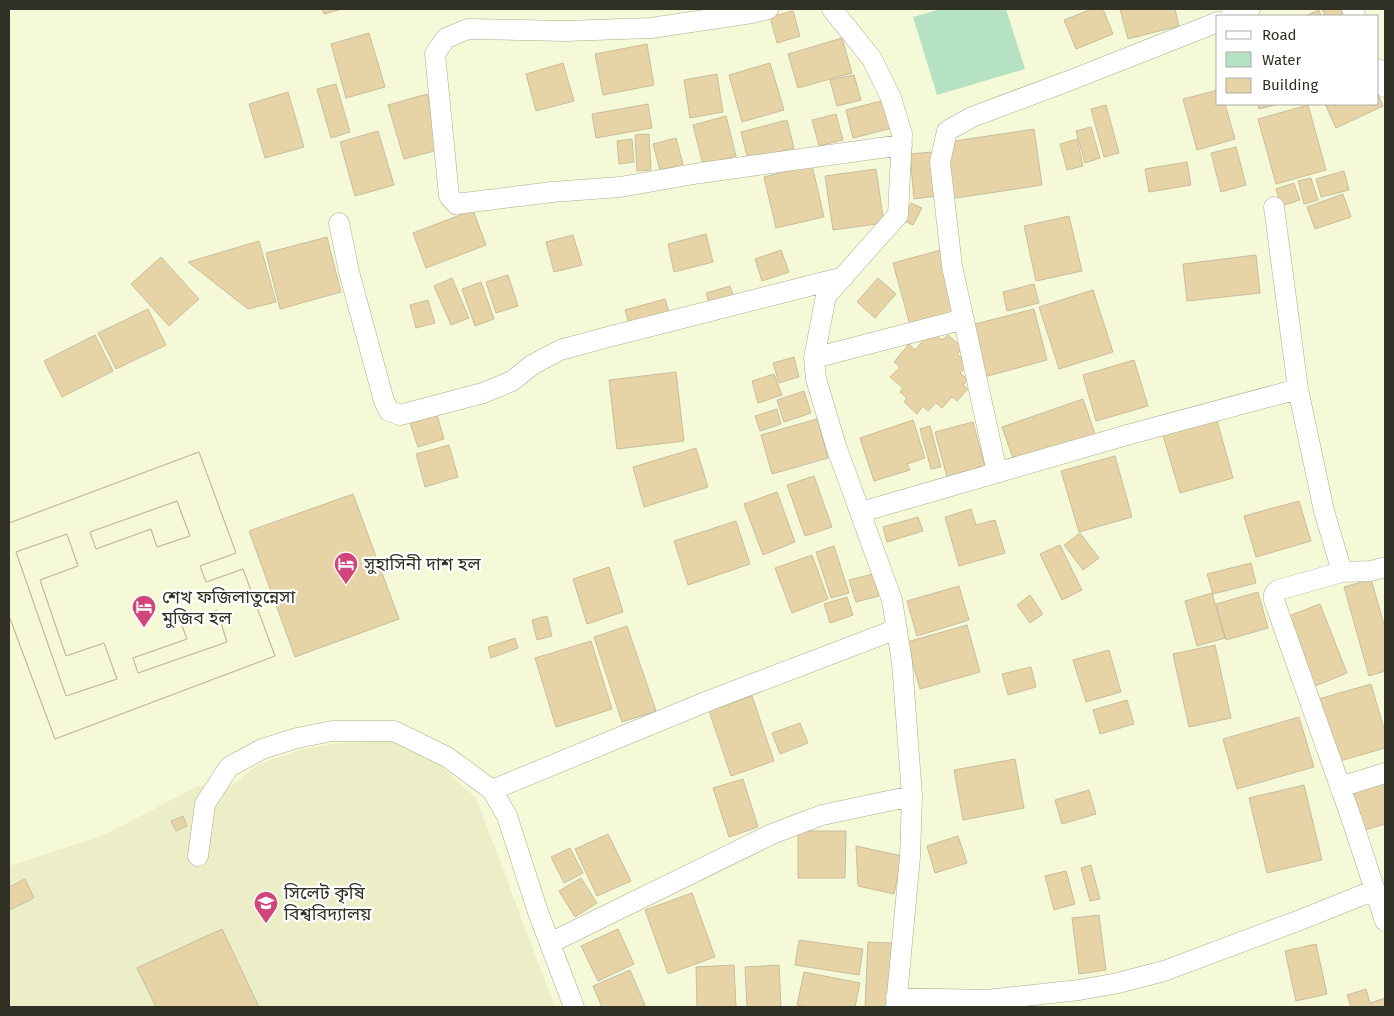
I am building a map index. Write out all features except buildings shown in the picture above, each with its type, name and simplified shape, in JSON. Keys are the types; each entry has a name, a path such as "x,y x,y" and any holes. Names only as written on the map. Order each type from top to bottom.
{"street":[{"path":"768,9 651,28 565,31 468,29 446,38 435,54 449,196 456,204 552,192 620,187 700,173 902,145"},
{"path":"832,9 872,59 890,98 902,134 898,215 826,296 814,358 816,379 827,417 892,600 902,662 912,796 910,857 896,1003 987,1000 1078,990 1118,983 1164,971 1375,890"},
{"path":"1234,15 1250,9"},
{"path":"997,472 952,266 940,162 947,131 972,116 1071,80 1216,23"},
{"path":"1379,72 1385,87"},
{"path":"1274,207 1298,389 1324,511 1342,572"},
{"path":"339,223 349,272 384,401 389,411 400,415 483,393 512,381 532,365 560,350 608,336 844,277"},
{"path":"814,358 964,319"},
{"path":"861,512 1127,435 1298,389"},
{"path":"1385,567 1371,571 1342,572 1278,590 1274,594 1274,600 1385,921"},
{"path":"492,790 708,701 897,629"},
{"path":"198,856 205,804 229,767 262,749 306,736 332,731 394,731 447,757 492,790 507,816 538,912 574,1007"},
{"path":"1340,787 1385,773"},
{"path":"550,943 772,834 822,815 912,796"}],"shaded area":[{"name":"সিলেট কৃষি বিশ্ববিদ্যালয়","path":"392,740 431,757 476,798 555,1007 9,1007 9,866 102,836 198,786 232,785 259,764 300,750 338,743"}],"water":[{"path":"941,9 1006,9 1025,69 937,95 913,17"}],"place":[{"name":"সুহাসিনী দাশ হল","path":"346,585"},
{"name":"শেখ ফজিলাতুন্নেসা মুজিব হল","path":"144,628"},
{"name":"সিলেট কৃষি বিশ্ববিদ্যালয়","path":"266,924"}]}
